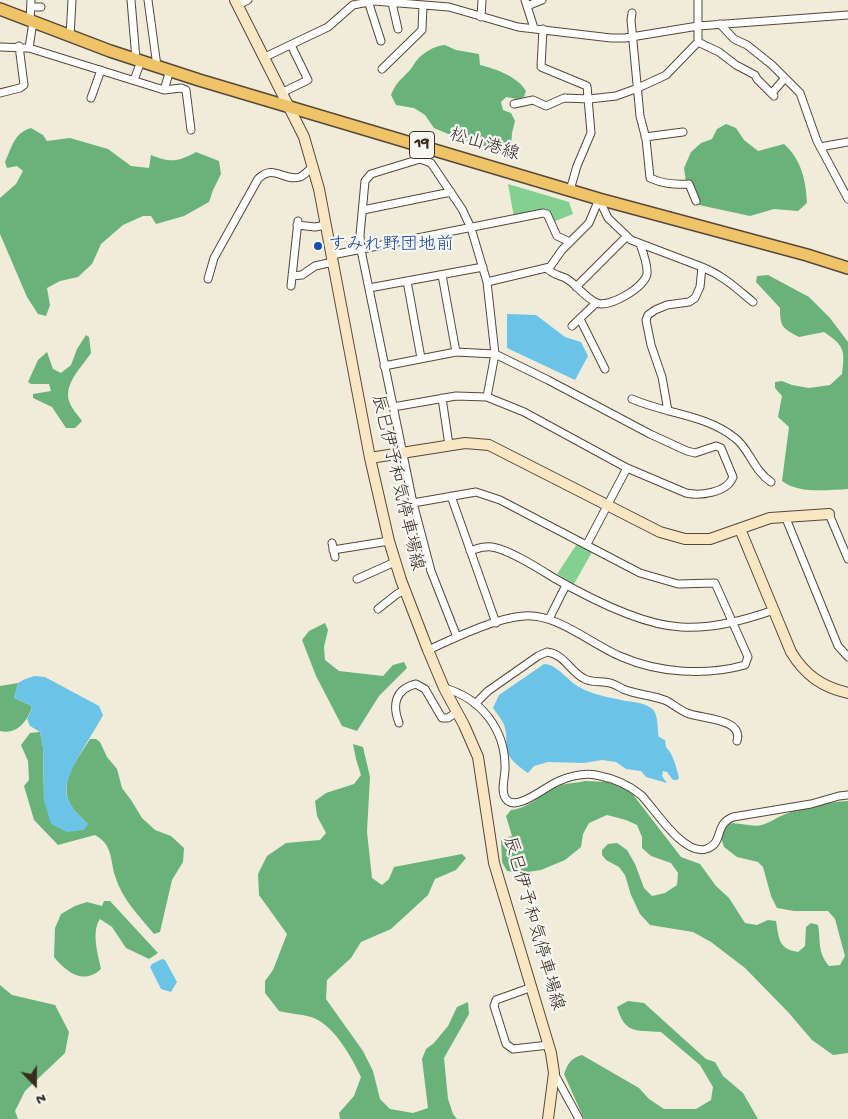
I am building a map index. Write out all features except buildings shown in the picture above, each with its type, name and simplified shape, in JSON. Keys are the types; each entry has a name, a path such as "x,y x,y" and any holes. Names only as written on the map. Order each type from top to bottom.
{"main road":[{"name":"辰巳伊予和気停車場線","path":"237,3 304,137 313,166 333,258 370,458 389,541 428,650 444,688 478,757 494,863 549,1045 554,1073 548,1119"},
{"name":"松山港線","path":"0,9 70,37 170,70 599,199 807,255 848,268"},
{"path":"370,458 465,443 479,443 495,447 660,532 685,539 710,539 770,518 829,514"},
{"path":"740,529 791,652 805,671 825,685 848,693"}],"street":[{"path":"70,37 72,0"},
{"path":"131,0 138,60 134,80"},
{"path":"148,0 157,66"},
{"path":"237,3 248,0"},
{"path":"481,17 482,0"},
{"path":"534,28 526,3 542,0"},
{"path":"368,1 381,41"},
{"path":"387,1 398,29"},
{"path":"264,57 328,27 352,2 387,1 428,4 449,7 512,26 611,38 698,26 848,14"},
{"path":"514,104 533,100 546,106 564,98 589,99 616,96 666,75 698,42 696,2"},
{"path":"29,48 31,4 41,8"},
{"path":"382,69 422,30 428,4"},
{"path":"632,13 631,20 640,116 645,137 650,178 662,183 689,184 696,201"},
{"path":"720,24 729,35 754,50 802,96 820,147 846,189 848,199"},
{"path":"543,29 541,67 587,86 591,133 577,166 570,190"},
{"path":"698,42 719,52 736,65 755,75 773,94 785,78"},
{"path":"283,92 308,80 292,45"},
{"path":"0,93 20,88 24,85 19,46"},
{"path":"0,47 19,46 29,48 164,90 181,88 186,90 191,130"},
{"path":"91,98 101,70"},
{"path":"164,90 170,70"},
{"path":"645,137 684,132"},
{"path":"820,147 848,142"},
{"path":"457,637 431,571 413,504 361,250 360,235 365,181 371,174 420,159 431,163 462,209 471,228 487,282 495,354 487,397"},
{"path":"208,279 214,258 258,179 262,175 272,172 288,177 300,176 313,166"},
{"path":"363,210 451,192"},
{"path":"599,199 608,218 631,240 716,272 753,302"},
{"path":"487,282 547,268 554,264 562,250 589,223 599,199"},
{"path":"292,276 302,275 315,266 333,258 361,250 543,213 548,214 558,236 570,242"},
{"path":"291,286 297,223 315,227 326,225"},
{"path":"576,287 627,236"},
{"path":"547,268 551,273 565,278 596,303 603,304 628,295 638,288 645,279 647,272 640,244"},
{"path":"369,288 483,267"},
{"path":"668,411 662,377 651,345 646,320 648,315 655,310 667,305 689,302 695,298 700,287 702,267"},
{"path":"442,275 456,352"},
{"path":"407,281 421,358"},
{"path":"572,326 596,303"},
{"path":"580,319 597,361 605,369"},
{"path":"384,366 456,352 495,354 650,434 687,451 696,452 716,446 721,448 733,477 727,486 713,491 694,495 675,490 627,468 524,412 487,397 456,396 393,407"},
{"path":"442,398 449,445"},
{"path":"632,400 651,408 715,424 736,438 758,470 771,482"},
{"path":"587,544 627,468"},
{"path":"413,504 476,492 500,500 640,573 678,584 715,583 748,656 745,665 728,669 698,672 650,666 622,657 549,619 525,616 496,623 428,650"},
{"path":"451,496 496,623"},
{"path":"829,514 848,559"},
{"path":"785,516 838,646 848,657"},
{"path":"333,550 389,541"},
{"path":"470,551 483,546 494,547 535,566 566,585 638,618 659,624 681,628 712,626 774,610"},
{"path":"357,579 395,562"},
{"path":"549,619 566,585"},
{"path":"378,609 405,590"},
{"path":"475,704 488,691 546,652 557,654 576,674 584,679 592,682 614,684 623,689 668,702 680,710 693,715 708,717 730,724 737,729 739,735 737,741"},
{"path":"399,724 396,716 400,691 407,686 416,684 425,689 442,718 448,718 457,712"},
{"path":"444,688 457,691 475,704 493,722 499,732 504,755 503,792 505,798 510,802 521,802 550,785 570,777 595,775 614,780 641,795 682,841 699,850 705,850 714,844 719,836 721,826 733,817 811,804 848,795"},
{"path":"532,987 496,1000 494,1006 506,1044 509,1047 513,1049 549,1045"},
{"path":"554,1073 579,1119"}],"green space":[{"path":"445,45 456,50 479,54 480,65 512,77 526,91 524,97 517,99 506,97 501,102 503,110 511,113 515,121 511,147 502,151 460,139 434,128 425,115 414,108 396,105 391,95 399,81 423,54 433,48"},
{"path":"726,124 736,128 744,140 758,151 784,144 795,156 802,170 807,203 798,211 774,209 750,216 699,205 686,182 684,168 691,152 701,143 712,139 717,129"},
{"path":"31,128 43,135 47,141 70,138 108,149 131,166 149,168 151,155 174,160 184,158 196,152 219,161 221,174 209,202 184,216 156,224 151,216 143,216 123,225 101,244 92,264 78,277 60,281 47,288 50,305 46,316 38,314 27,297 0,234 0,198 16,184 23,171 17,166 7,168 5,162 17,137 25,130"},
{"path":"508,184 569,202 573,214 553,222 548,210 514,217"},
{"path":"768,275 809,297 830,318 848,342 848,489 805,490 782,481 789,427 778,417 782,396 775,388 775,382 782,381 809,388 830,385 842,374 843,354 840,345 824,332 799,337 784,327 780,308 756,282 757,276"},
{"path":"86,335 89,337 91,353 71,382 68,394 71,406 82,421 75,428 66,428 52,407 33,398 33,394 51,391 49,384 31,384 28,382 38,360 47,352 53,369 61,373 71,365 77,349"},
{"path":"577,544 592,552 574,584 557,574"},
{"path":"325,623 328,630 324,647 325,660 339,671 383,676 393,665 404,662 407,668 379,696 357,731 342,726 316,676 302,640 309,631"},
{"path":"18,683 14,698 30,705 32,708 24,722 16,729 6,732 0,731 0,686"},
{"path":"40,732 43,747 44,801 88,824 74,810 69,801 67,782 74,764 90,739 96,739 100,742 107,757 117,769 122,788 142,818 155,830 171,836 184,848 183,862 172,880 160,932 154,934 126,900 115,876 108,848 101,839 95,835 58,845 34,820 24,786 29,780 28,761 21,745 30,733"},
{"path":"353,744 363,747 370,777 367,832 372,878 382,885 389,879 394,867 462,854 466,858 456,870 435,879 428,895 391,929 361,942 351,958 327,980 326,999 363,1051 373,1071 380,1099 390,1109 413,1113 428,1108 422,1059 426,1049 434,1043 448,1026 457,1007 468,1002 469,1014 444,1058 448,1099 453,1114 457,1119 340,1119 339,1113 354,1096 361,1077 348,1052 322,1022 314,1018 279,1011 265,993 265,981 273,970 287,934 259,895 258,874 267,856 286,843 320,840 326,833 317,816 315,801 326,793 354,784 361,775"},
{"path":"585,781 609,782 631,792 681,857 700,864 716,886 729,898 745,923 757,925 768,920 776,921 779,937 783,945 791,951 798,952 805,946 806,927 811,923 818,925 821,951 829,966 840,965 845,956 835,919 828,911 794,911 777,908 771,896 763,867 758,862 737,857 724,847 719,832 727,824 762,825 798,810 848,801 848,1053 833,1055 812,1040 788,1012 745,968 711,942 693,932 650,925 640,914 631,895 625,875 619,867 606,860 602,855 602,850 608,844 617,843 627,850 635,864 644,888 652,896 665,893 677,885 678,873 671,863 651,856 642,848 642,837 637,825 607,815 589,823 583,834 581,847 565,860 541,870 521,873 507,871 502,862 501,840 512,836 506,816 511,810 531,803 548,791 561,785"},
{"path":"104,901 110,901 158,953 149,959 126,948 112,927 100,919 97,924 96,937 101,969 95,974 88,976 76,975 64,968 54,957 55,928 61,914 75,906 87,902 102,906"},
{"path":"0,985 12,995 55,1005 69,1032 65,1053 25,1091 15,1111 18,1119 0,1119"},
{"path":"628,1001 644,1003 706,1059 715,1062 723,1076 743,1093 758,1119 584,1119 564,1074 570,1062 582,1055 639,1088 649,1099 664,1109 696,1109 711,1100 713,1087 700,1065 661,1032 639,1031 628,1027 620,1016 617,1007"}],"water":[{"path":"507,314 536,315 565,337 581,342 588,356 575,380 507,348"},
{"path":"544,664 553,667 579,687 589,692 640,703 654,710 657,717 659,737 665,740 666,747 676,765 679,778 673,780 667,772 663,771 662,776 667,783 646,777 641,771 626,769 616,762 602,760 584,763 548,762 534,766 528,773 518,766 508,754 504,726 493,708 499,695"},
{"path":"35,676 45,677 99,706 103,715 79,755 66,788 70,804 88,824 84,830 67,832 51,824 44,801 43,747 40,732 30,726 27,719 32,709 30,705 14,698 18,683"},
{"path":"162,959 165,960 177,982 171,992 161,989 150,967"}],"place":[{"name":"すみれ野団地前","path":"318,246"}]}
